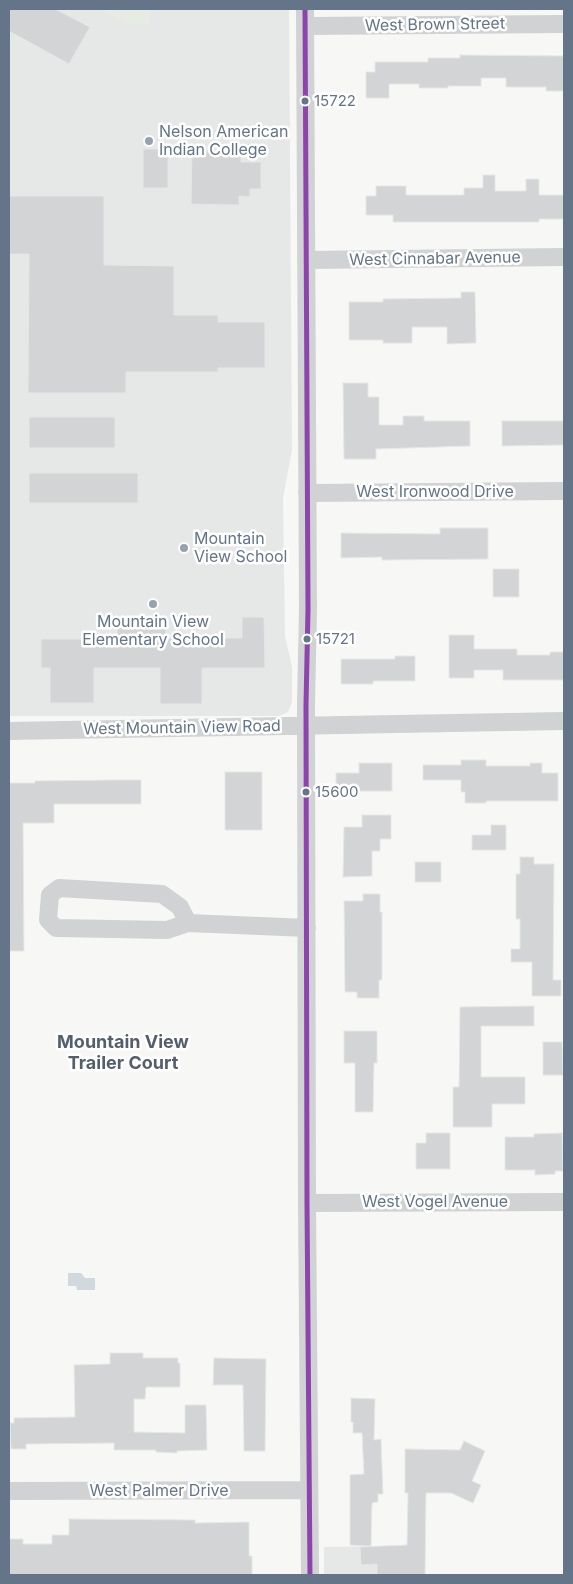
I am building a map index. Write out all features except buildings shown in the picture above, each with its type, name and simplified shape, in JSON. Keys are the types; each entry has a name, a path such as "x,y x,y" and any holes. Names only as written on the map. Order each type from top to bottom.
{"street":[{"name":"West Brown Street","path":"305,17 564,24"},
{"path":"305,17 307,1203 310,1575"},
{"name":"West Cinnabar Avenue","path":"306,260 564,257"},
{"name":"West Ironwood Drive","path":"306,493 564,491"},
{"name":"West Mountain View Road","path":"9,731 564,721"},
{"path":"188,923 180,907 162,894 58,888 50,894 48,920 56,928 167,930 188,923 307,928"},
{"name":"West Vogel Avenue","path":"307,1203 564,1202"},
{"name":"West Palmer Drive","path":"9,1491 309,1490"}],"shaded area":[{"path":"9,9 102,9 131,24 148,24 149,9 289,9 292,450 283,498 285,636 292,667 292,702 288,712 279,716 9,716"},
{"path":"102,9 149,9 148,24 131,24"},
{"path":"68,1273 81,1273 85,1278 95,1278 95,1290 77,1290 76,1286 68,1286"},
{"path":"401,1546 401,1575 324,1575 324,1547"}],"transit line":[{"path":"305,9 308,609 306,705 307,1203 310,1575"}],"place":[{"name":"15722","path":"305,101"},
{"name":"Nelson American Indian College","path":"149,141"},
{"name":"Mountain View School","path":"184,548"},
{"name":"Mountain View Elementary School","path":"153,604"},
{"name":"15721","path":"307,639"},
{"name":"15600","path":"306,792"}],"district":[{"name":"Mountain View Trailer Court","path":"123,1053"}]}
